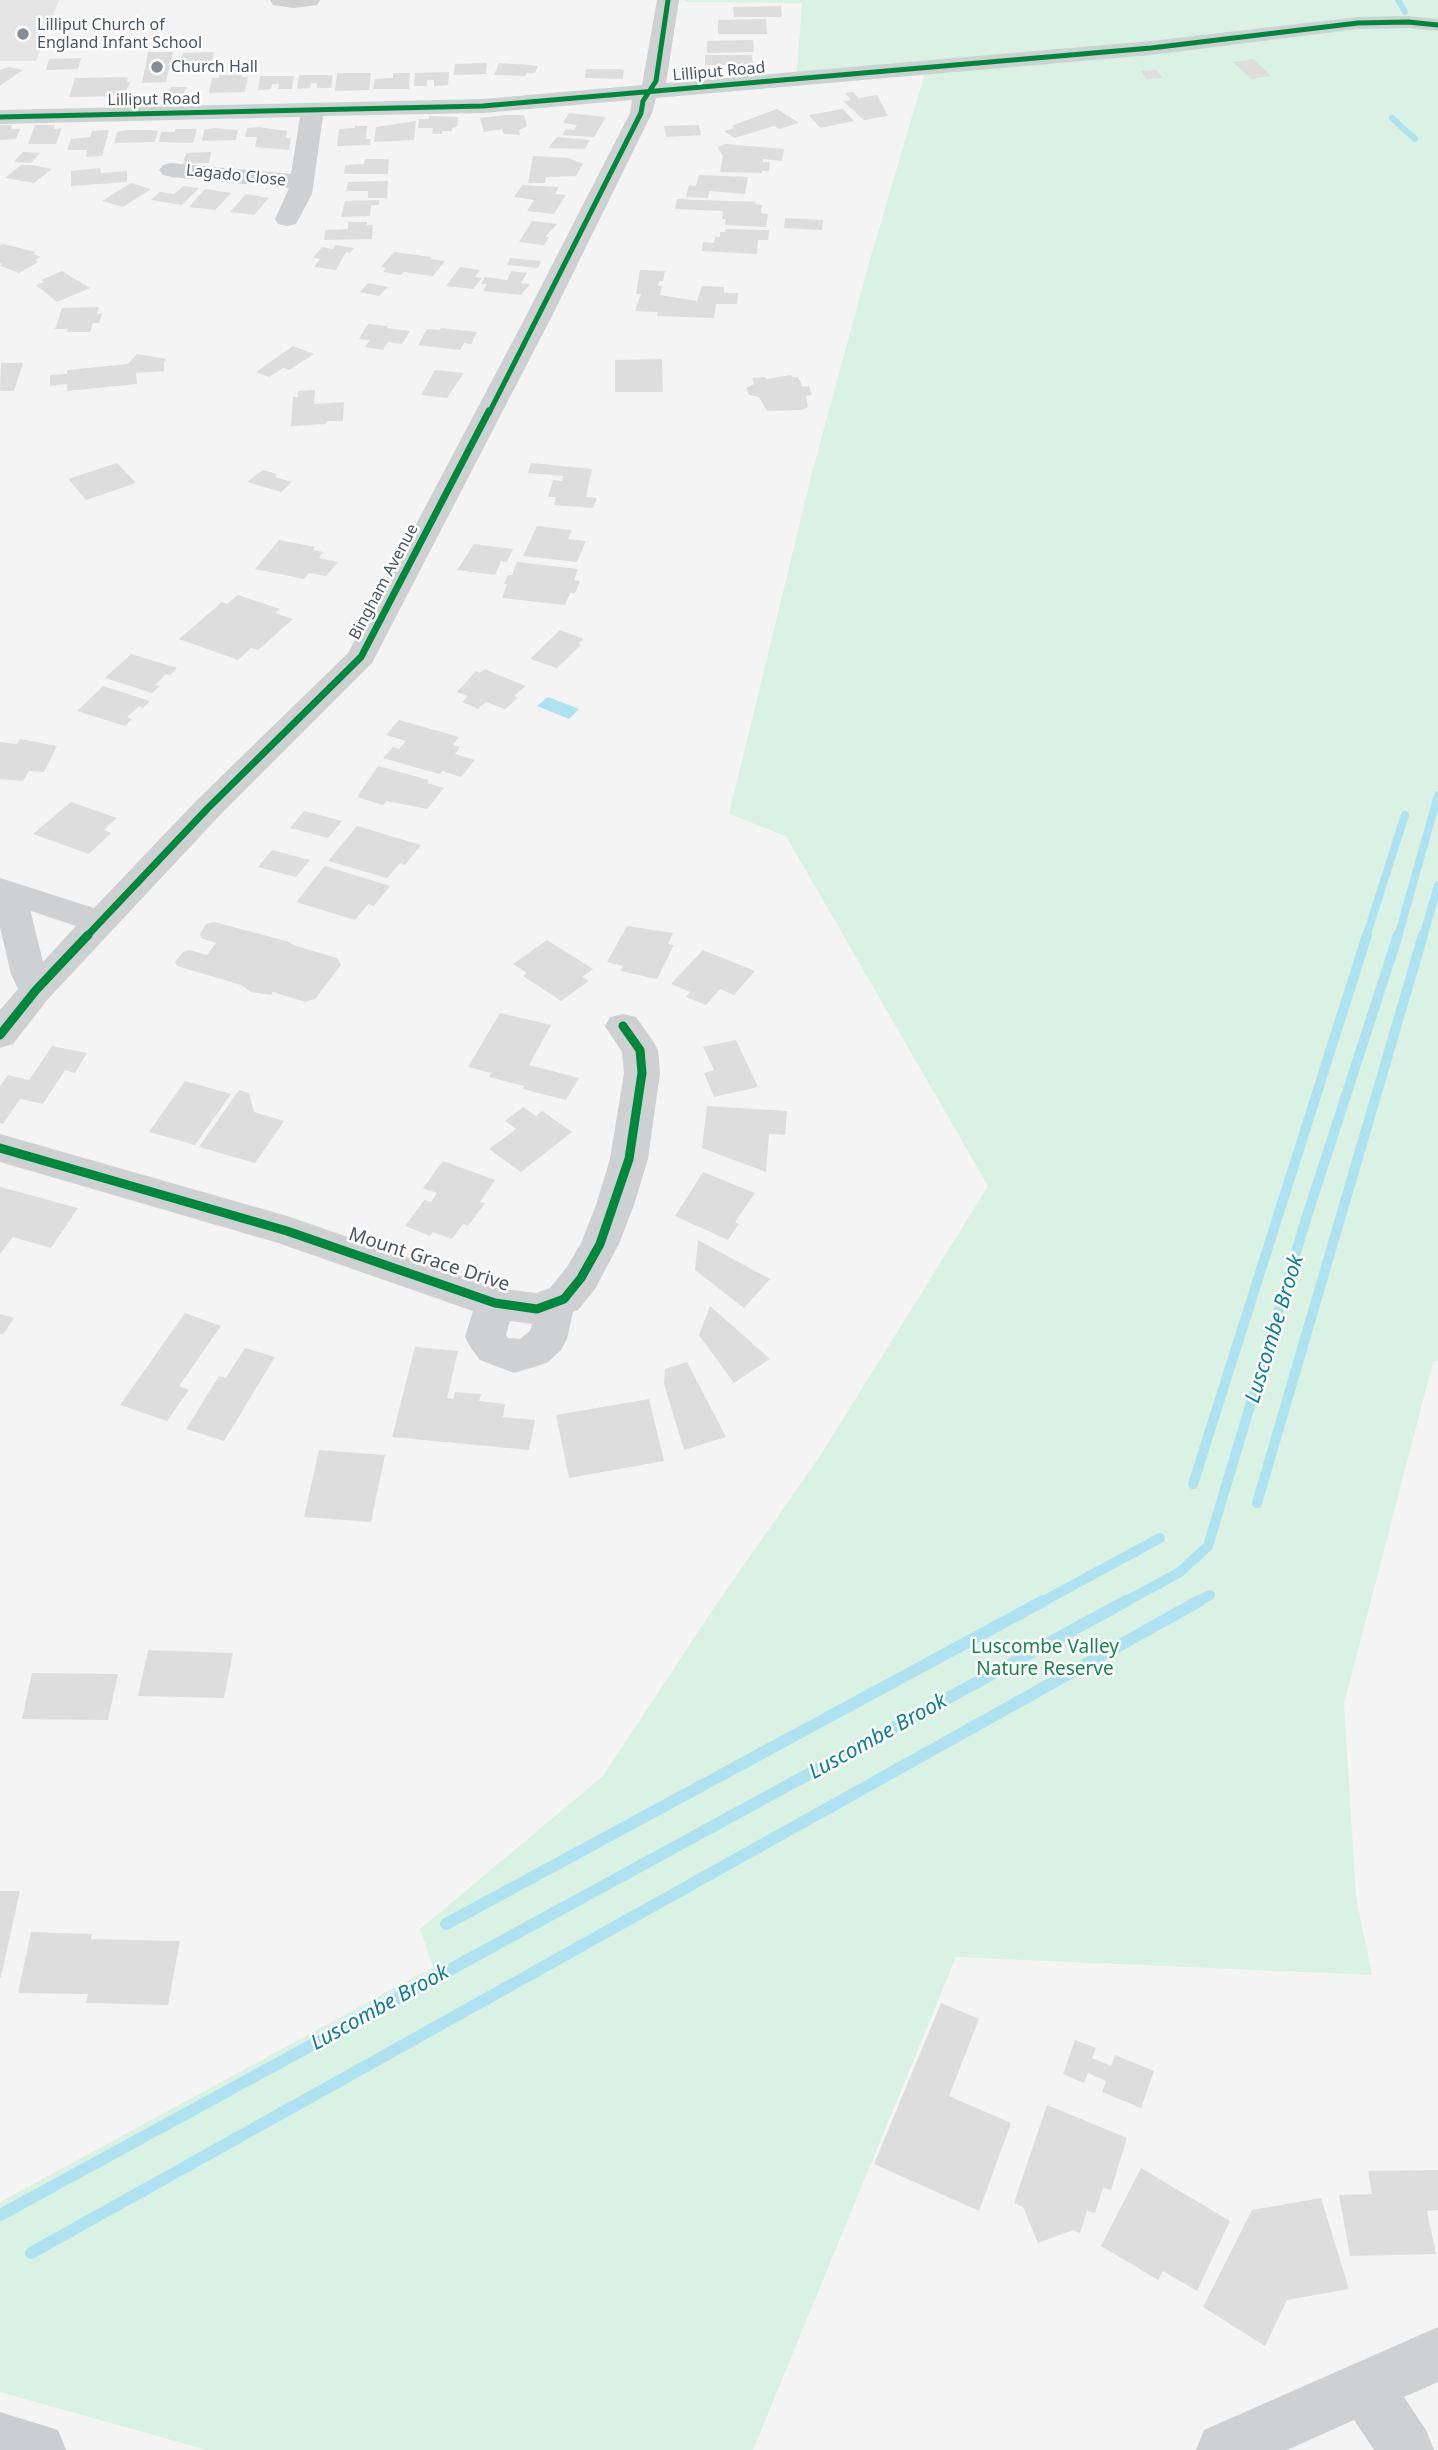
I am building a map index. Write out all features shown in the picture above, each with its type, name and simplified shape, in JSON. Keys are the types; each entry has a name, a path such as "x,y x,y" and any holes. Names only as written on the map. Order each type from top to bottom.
{"main road":[{"path":"0,2440 38,2450"}],"street":[{"path":"281,0 309,0"},
{"name":"Bingham Avenue","path":"0,1035 36,990 208,808 361,656 538,318 641,113 648,92 656,80 668,0"},
{"name":"Lilliput Road","path":"0,117 483,106 1151,48 1358,23 1408,22 1438,25"},
{"name":"Lagado Close","path":"287,219 300,194 312,111"},
{"name":"Lagado Close","path":"171,170 301,182"},
{"path":"8,892 100,922"},
{"path":"8,892 28,974 36,990"},
{"name":"Mount Grace Drive","path":"0,1148 287,1231 495,1303 485,1336 494,1349 514,1357 533,1352 547,1339 554,1304 564,1298 581,1278 600,1244 629,1158 642,1073 640,1051 624,1026"},
{"path":"1224,2450 1438,2354"},
{"path":"1366,2388 1406,2450"}],"shaded area":[{"name":"Lilliput Church of England Infant School","path":"0,0 59,0 36,61 0,61"}],"green space":[{"name":"Luscombe Valley Nature Reserve","path":"685,0 1438,0 1438,1361 1433,1362 1344,1704 1356,1897 1372,1975 956,1957 753,2450 207,2450 0,2392 0,2202 433,1967 420,1929 603,1776 711,1612 820,1456 988,1186 786,836 729,814 813,469 869,263 924,76 914,62 797,72 802,3"}],"water":[{"path":"548,697 579,709 569,719 537,706"}],"building":[{"path":"781,6 782,17 734,17 733,7"},
{"path":"766,19 767,34 718,34 718,20"},
{"path":"753,40 754,52 707,53 707,41"},
{"name":"Church Hall","path":"148,52 173,52 166,82 142,83"},
{"path":"214,52 210,71 179,72 183,53"},
{"path":"705,55 752,55 753,65 705,65"},
{"path":"81,58 78,69 46,70 49,59"},
{"path":"1253,59 1271,76 1251,79 1233,62"},
{"path":"487,63 486,74 454,75 455,64"},
{"path":"499,63 538,66 535,73 527,73 525,76 494,75"},
{"path":"9,67 23,70 0,86 0,70"},
{"path":"586,69 624,70 623,79 585,78"},
{"path":"1157,70 1162,78 1146,79 1141,71"},
{"path":"449,72 448,85 434,86 434,80 427,80 427,86 414,86 415,73"},
{"path":"337,73 371,73 369,90 335,91"},
{"path":"393,73 410,73 409,89 373,89 375,79 393,78"},
{"path":"219,75 248,77 245,92 209,93 212,78 219,78"},
{"path":"299,75 333,75 331,88 317,88 317,83 311,83 310,88 297,89"},
{"path":"260,76 294,76 292,89 278,89 279,84 272,84 271,89 258,90"},
{"path":"128,77 127,82 131,82 123,96 69,97 75,78"},
{"path":"170,87 187,87 180,100 167,100"},
{"path":"853,92 859,98 877,95 888,116 864,120 843,101 851,100 845,93"},
{"path":"777,109 799,123 779,129 774,126 735,138 724,131 735,128 731,126"},
{"path":"843,109 854,121 820,128 809,115"},
{"path":"569,113 606,117 594,137 562,135 566,129 574,130 577,125 563,123"},
{"path":"524,115 527,126 519,130 520,135 504,134 502,129 484,132 480,118"},
{"path":"429,116 458,117 457,127 452,128 452,131 442,131 442,134 432,134 433,128 418,128 419,119 429,119"},
{"path":"416,121 414,140 374,142 376,127"},
{"path":"0,125 12,125 11,129 20,129 16,139 0,140"},
{"path":"35,125 55,125 54,129 62,128 56,144 28,144"},
{"path":"699,125 701,135 666,137 664,126"},
{"path":"367,126 366,139 371,139 370,145 337,146 339,129"},
{"path":"247,128 287,131 286,138 291,138 289,150 255,147 257,137 245,137"},
{"path":"175,129 197,129 193,143 159,142 161,132 175,132"},
{"path":"109,130 102,156 86,157 87,150 67,150 71,139 90,137 92,131"},
{"path":"204,130 238,130 236,140 202,141"},
{"path":"158,131 155,142 114,143 117,132"},
{"path":"557,137 590,140 585,149 548,148"},
{"path":"726,144 784,149 782,161 763,159 763,162 770,162 769,171 761,173 720,172 723,156 717,147"},
{"path":"23,152 40,153 31,163 14,162"},
{"path":"211,152 209,163 183,164 186,153"},
{"path":"533,156 569,158 583,164 576,176 546,177 545,183 528,183"},
{"path":"365,159 389,159 388,174 344,174 345,165 364,164"},
{"path":"21,165 52,169 34,183 5,178"},
{"path":"100,168 101,173 127,171 127,182 71,186 71,171"},
{"path":"699,175 748,177 745,194 709,191 708,198 686,197 689,185 696,186"},
{"path":"388,181 387,198 368,198 368,191 346,191 348,182"},
{"path":"131,183 151,189 123,207 102,201"},
{"path":"522,185 559,187 555,194 566,195 554,214 527,211 534,200 514,197"},
{"path":"183,186 199,188 182,205 151,200 160,192 174,194"},
{"path":"205,189 231,193 215,210 189,207"},
{"path":"246,194 269,198 254,215 230,212"},
{"path":"677,199 756,202 755,204 762,205 761,213 768,214 766,227 725,225 726,219 722,219 723,211 675,209"},
{"path":"379,200 379,205 371,205 370,216 341,217 345,201"},
{"path":"785,218 823,220 822,230 784,228"},
{"path":"532,221 557,224 545,237 549,237 544,245 519,242"},
{"path":"348,222 367,222 367,225 373,225 372,239 324,240 325,230 348,229"},
{"path":"726,229 769,230 768,240 758,240 757,254 702,251 703,242 714,243 715,237 720,237 720,232 725,232"},
{"path":"0,245 36,252 33,254 41,257 35,260 38,262 19,273 0,266"},
{"path":"335,245 354,248 350,253 346,252 336,270 314,267 320,259 313,258 322,247 333,249"},
{"path":"394,252 445,261 433,276 383,272 386,268 381,267"},
{"path":"510,258 541,261 538,268 507,265"},
{"path":"460,267 480,270 475,277 482,278 473,289 446,286"},
{"path":"640,270 665,271 663,281 659,281 658,286 662,286 660,295 697,301 702,286 724,287 724,293 738,293 737,304 716,304 714,318 657,316 658,312 635,311 641,294 636,294"},
{"path":"62,271 90,288 57,302 36,285"},
{"path":"511,271 527,273 521,283 530,284 521,295 483,291 487,284 481,284 485,277 507,280"},
{"path":"368,283 388,287 379,296 360,292"},
{"path":"99,307 97,314 102,313 99,323 93,323 90,332 55,329 62,308"},
{"path":"368,324 410,331 402,344 388,342 383,350 365,347 370,340 359,339"},
{"path":"427,329 477,332 471,344 464,343 460,350 418,345"},
{"path":"293,346 314,354 289,370 283,368 269,377 256,372"},
{"path":"137,354 167,359 164,362 164,371 136,373 137,384 67,391 67,384 50,386 50,375 67,374 67,370 128,364"},
{"path":"662,359 663,392 615,392 615,360"},
{"path":"1,363 23,363 14,391 0,391"},
{"path":"435,370 464,373 447,398 421,395"},
{"path":"791,375 798,377 803,387 809,386 812,395 806,396 808,407 802,410 767,411 759,397 749,395 746,388 754,384 752,378"},
{"path":"315,390 314,404 344,402 343,421 291,426 293,397 298,397 298,391"},
{"path":"117,463 136,483 86,500 68,479"},
{"path":"531,463 592,469 586,497 597,498 593,508 554,505 556,497 548,497 553,480 562,481 563,476 528,473"},
{"path":"263,470 292,482 281,492 247,482"},
{"path":"537,526 572,530 568,539 586,541 577,562 523,556"},
{"path":"279,540 315,547 313,550 323,552 319,558 338,562 326,576 309,573 304,579 255,569"},
{"path":"474,544 513,549 507,562 501,561 495,575 457,570"},
{"path":"517,562 578,569 574,580 580,581 575,593 570,593 565,605 502,598 507,584 504,584 508,575 512,575"},
{"path":"238,595 280,609 275,613 293,619 258,650 251,648 238,660 179,639 222,602 227,604"},
{"path":"560,630 584,639 578,643 581,645 557,668 530,659"},
{"path":"131,654 177,668 155,685 160,686 152,693 105,678"},
{"path":"484,669 526,686 514,696 518,698 505,709 486,702 478,709 462,702 468,696 457,692 476,671 480,673"},
{"path":"103,686 150,701 143,708 139,706 127,717 132,719 125,726 77,711"},
{"path":"399,720 459,737 453,745 460,747 455,754 475,760 461,777 442,771 439,774 383,758 393,747 399,749 406,741 386,735"},
{"path":"20,739 57,746 44,772 29,771 23,781 0,779 0,742 17,744"},
{"path":"378,766 429,780 427,783 444,788 427,809 386,801 383,805 357,797"},
{"path":"71,802 117,818 104,830 111,833 89,854 33,834"},
{"path":"304,811 342,821 328,838 290,828"},
{"path":"357,826 421,845 405,865 400,863 387,878 328,861"},
{"path":"272,850 310,860 296,877 258,867"},
{"path":"325,866 390,886 374,906 368,904 355,920 296,902"},
{"path":"214,922 290,942 337,958 341,965 315,999 305,1002 273,992 271,995 251,992 241,985 177,966 175,962 183,952 190,950 207,955 216,943 201,938 200,934 206,924"},
{"path":"627,926 673,933 668,944 674,945 657,979 620,971 623,966 607,962"},
{"path":"547,940 593,969 582,977 589,981 561,1001 523,976 527,973 513,964"},
{"path":"703,950 755,971 734,995 720,989 706,1005 686,997 690,992 671,984"},
{"path":"500,1013 551,1025 529,1065 579,1078 566,1100 523,1089 524,1086 489,1077 491,1073 468,1067"},
{"path":"736,1040 758,1087 714,1097 704,1073 714,1070 703,1047"},
{"path":"52,1046 87,1053 75,1073 65,1070 43,1104 20,1099 3,1124 0,1123 0,1086 8,1075 29,1080"},
{"path":"185,1081 231,1094 195,1145 149,1132"},
{"path":"239,1090 249,1093 254,1112 284,1121 255,1163 199,1147"},
{"path":"707,1106 787,1111 785,1135 769,1134 766,1172 702,1148"},
{"path":"523,1107 536,1116 542,1111 572,1132 521,1172 489,1149 516,1129 505,1121"},
{"path":"443,1161 495,1180 480,1202 485,1203 468,1226 463,1224 452,1239 433,1232 430,1236 405,1226 424,1200 431,1202 437,1193 423,1188"},
{"path":"703,1172 755,1193 735,1222 739,1224 728,1240 675,1216"},
{"path":"0,1187 78,1208 51,1248 13,1237 0,1254"},
{"path":"698,1240 770,1279 744,1308 695,1270"},
{"path":"710,1306 770,1359 734,1383 699,1335"},
{"path":"185,1313 221,1326 179,1386 189,1390 167,1421 120,1405"},
{"path":"0,1314 14,1318 3,1334 0,1334"},
{"path":"415,1347 458,1351 447,1398 453,1399 455,1392 481,1394 479,1401 505,1404 503,1417 535,1420 529,1450 392,1437"},
{"path":"245,1348 275,1357 224,1441 186,1429 219,1376 226,1378"},
{"path":"687,1362 726,1437 684,1450 664,1384 665,1369"},
{"path":"649,1399 664,1461 569,1478 556,1415"},
{"path":"319,1450 385,1455 371,1522 304,1517"},
{"path":"148,1650 233,1653 224,1698 138,1696"},
{"path":"32,1673 118,1674 108,1720 22,1719"},
{"path":"0,1891 20,1891 1,1977 0,1977"},
{"path":"31,1932 92,1934 91,1939 180,1941 168,2005 86,2003 88,1994 18,1993"},
{"path":"941,2003 979,2019 949,2096 1011,2123 979,2211 874,2164"},
{"path":"1075,2040 1096,2048 1092,2058 1111,2066 1115,2055 1154,2071 1141,2108 1102,2092 1106,2081 1088,2073 1084,2083 1063,2074"},
{"path":"1047,2105 1127,2138 1111,2190 1103,2188 1095,2213 1087,2211 1080,2233 1073,2230 1038,2243 1023,2207 1014,2203"},
{"path":"1141,2168 1230,2221 1197,2291 1163,2271 1158,2280 1101,2246"},
{"path":"1438,2170 1438,2210 1427,2211 1436,2254 1350,2256 1339,2195 1372,2194 1368,2171"},
{"path":"1321,2198 1349,2289 1287,2300 1265,2346 1203,2307 1252,2210"}],"waterway":[{"path":"1398,0 1405,12"},
{"path":"1392,118 1415,139"},
{"name":"Luscombe Brook","path":"1398,937 1438,795"},
{"path":"1366,937 1405,815"},
{"path":"1423,937 1438,885"},
{"path":"1193,1484 1367,935"},
{"name":"Luscombe Brook","path":"1123,1603 1180,1572 1208,1546 1306,1219 1398,935"},
{"path":"1257,1503 1423,935"},
{"path":"1040,1603 1160,1538"},
{"path":"1195,1603 1210,1595"},
{"path":"446,1924 1043,1601"},
{"name":"Luscombe Brook","path":"0,2215 1126,1601"},
{"path":"31,2253 1199,1601"}],"cycle path":[{"path":"0,1035 36,990 208,808 361,657 538,318 641,113 643,101 656,81 668,0"},
{"path":"0,117 483,106 1151,48 1358,23 1408,22 1438,25"},
{"path":"0,1148 287,1231 495,1303 537,1309 564,1299 581,1278 600,1244 629,1159 642,1073 640,1050 623,1026"}],"place":[{"name":"Lilliput Church of England Infant School","path":"23,34"},
{"name":"Church Hall","path":"157,67"}]}
